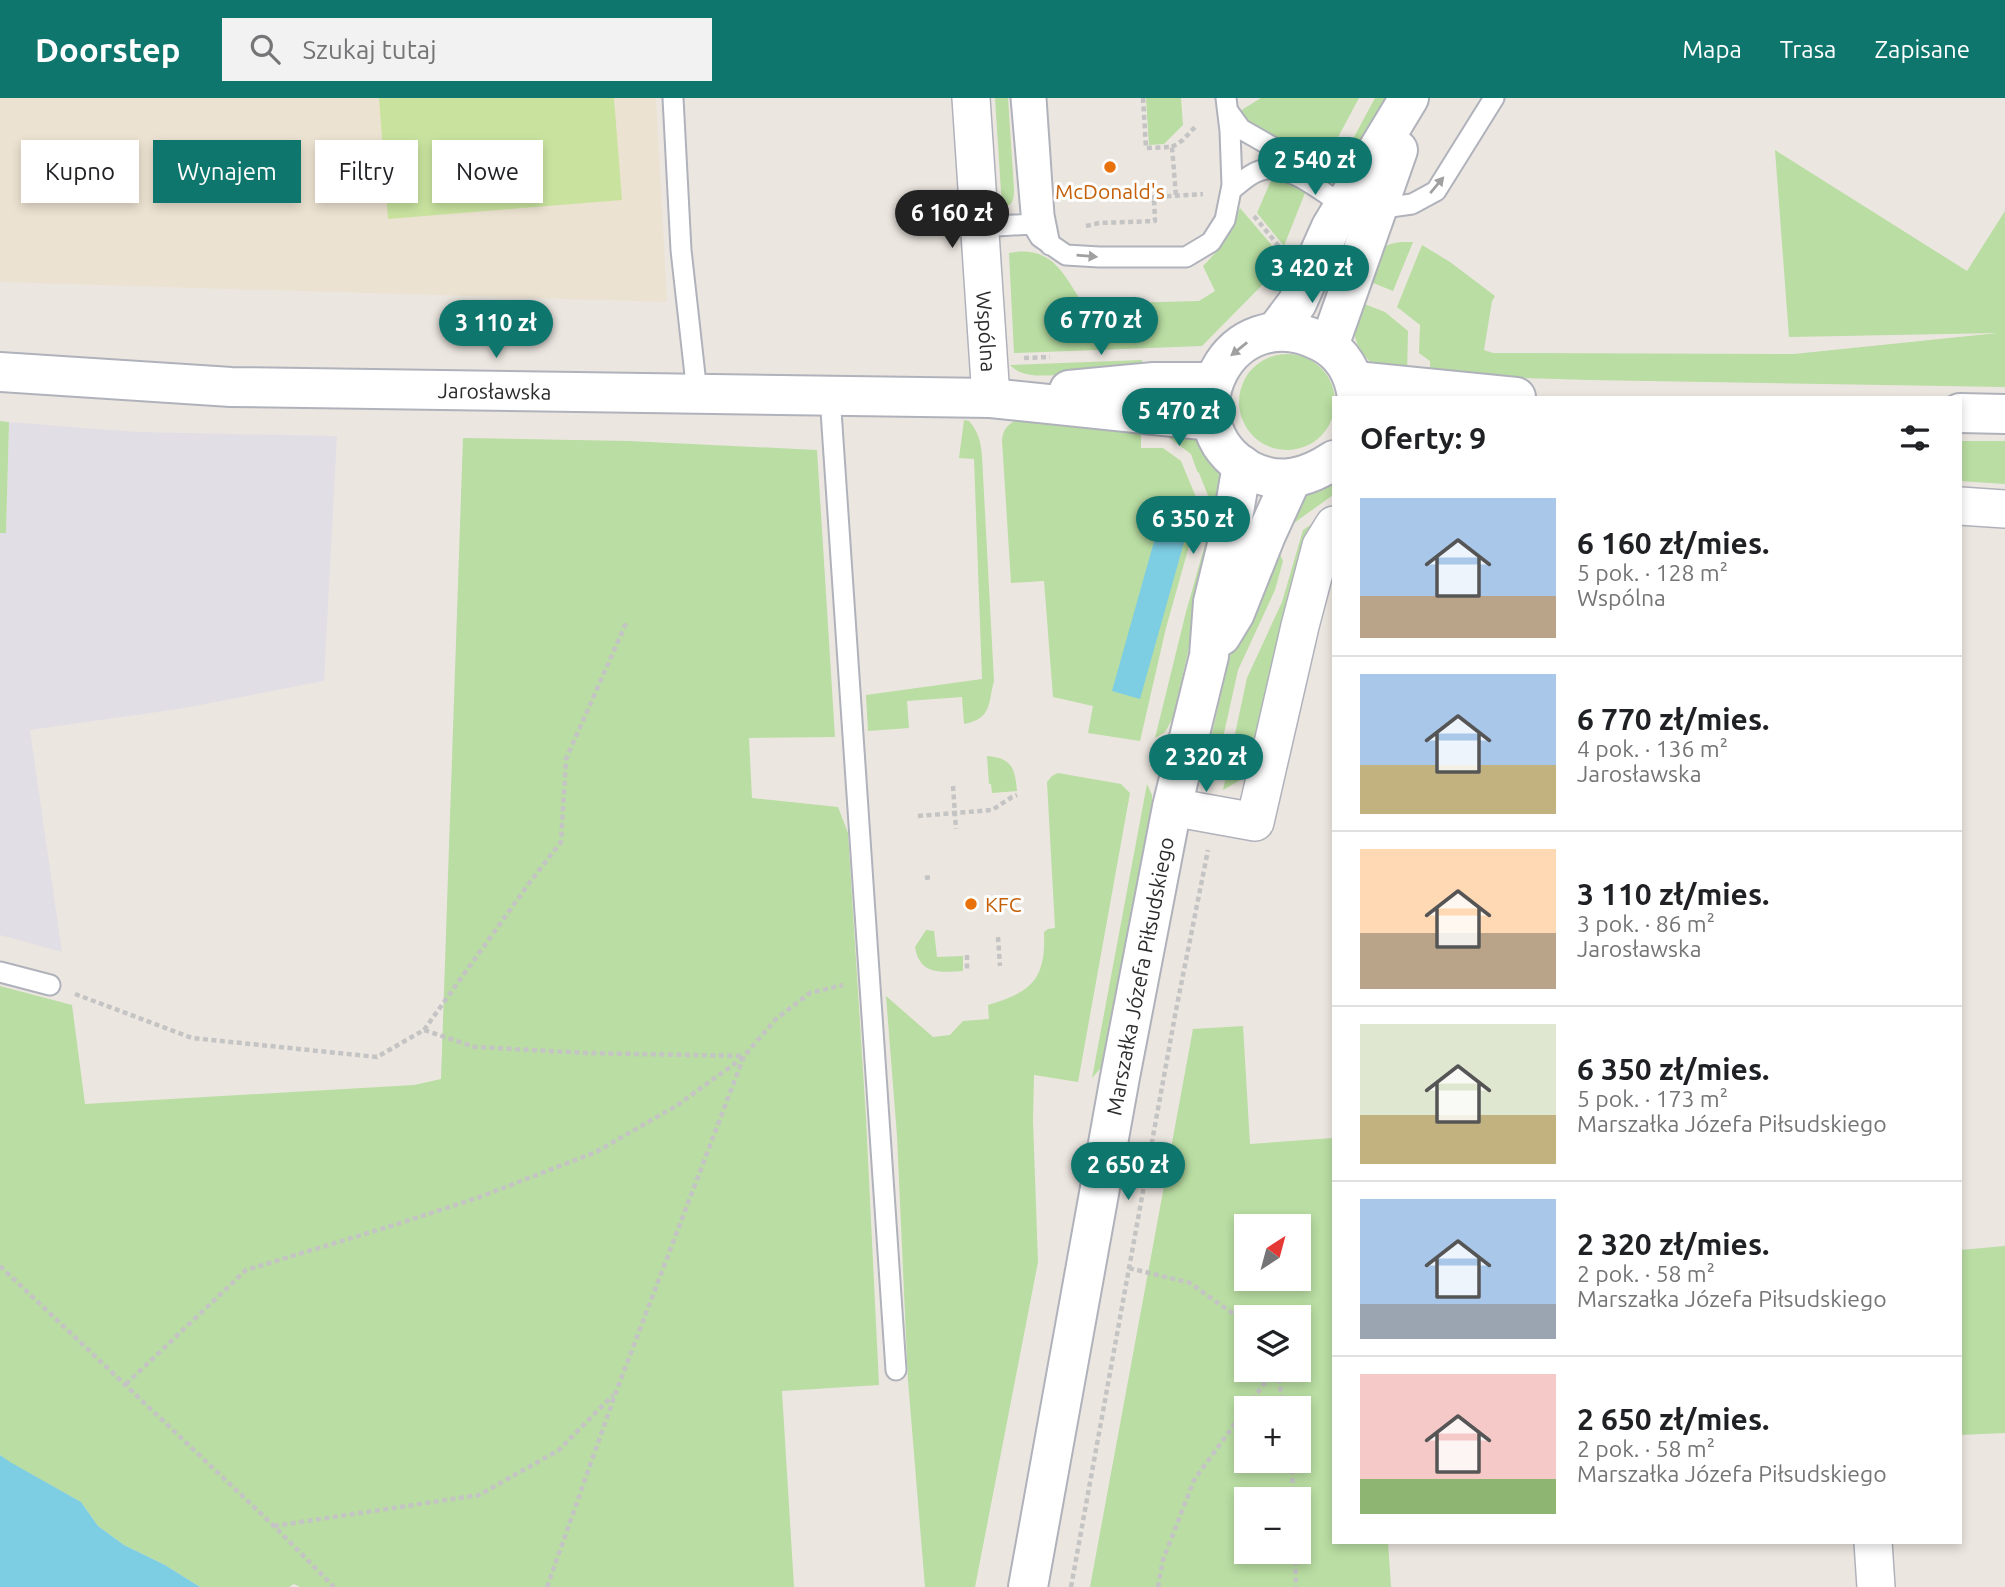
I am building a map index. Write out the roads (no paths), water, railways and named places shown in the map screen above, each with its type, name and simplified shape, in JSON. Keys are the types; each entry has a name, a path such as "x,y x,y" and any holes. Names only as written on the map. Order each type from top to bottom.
{"main road":[{"path":"1329,346 1370,163 1409,98"},
{"path":"1276,331 1297,303 1331,227 1360,207 1393,161 1420,98"},
{"path":"1332,461 1317,471 1292,478 1267,478 1232,457 1220,441 1212,421 1209,402 1223,363 1237,347 1276,331 1304,333 1329,346 1345,362 1356,389 1496,396"},
{"name":"Jarosławska","path":"0,372 231,387 991,398 1212,421"},
{"name":"Jarosławska","path":"991,398 1154,382 1214,382"},
{"path":"1962,413 2005,414"},
{"name":"Marszałka Józefa Piłsudskiego","path":"1028,1587 1172,807 1209,656 1213,602 1232,524 1242,465"},
{"name":"Marszałka Józefa Piłsudskiego","path":"1209,656 1235,613 1292,478"}],"street":[{"name":"Wspólna","path":"971,98 991,398"},
{"path":"1962,506 2005,509"},
{"path":"1172,807 1255,822 1300,626 1321,546 1332,528"},
{"path":"1873,1544 1875,1587"}],"lane":[{"path":"673,98 681,250 697,393"},
{"path":"1021,98 1039,224"},
{"path":"1036,98 1040,237 1066,255 1093,257 1186,257 1210,242 1225,220 1231,190 1227,105"},
{"path":"1231,190 1259,170 1279,168 1360,207 1412,204 1436,191 1494,98"},
{"path":"1227,105 1241,129 1297,161 1327,171 1346,172 1370,163"},
{"path":"979,227 1039,224"},
{"path":"830,396 896,1370"},
{"path":"0,972 50,985"}],"water":[{"path":"1162,513 1190,521 1140,699 1112,691"},
{"path":"0,1455 81,1502 98,1526 124,1545 165,1565 200,1587 0,1587"}],"place":[{"name":"McDonald's","path":"1110,167"},
{"name":"KFC","path":"971,904"}]}
